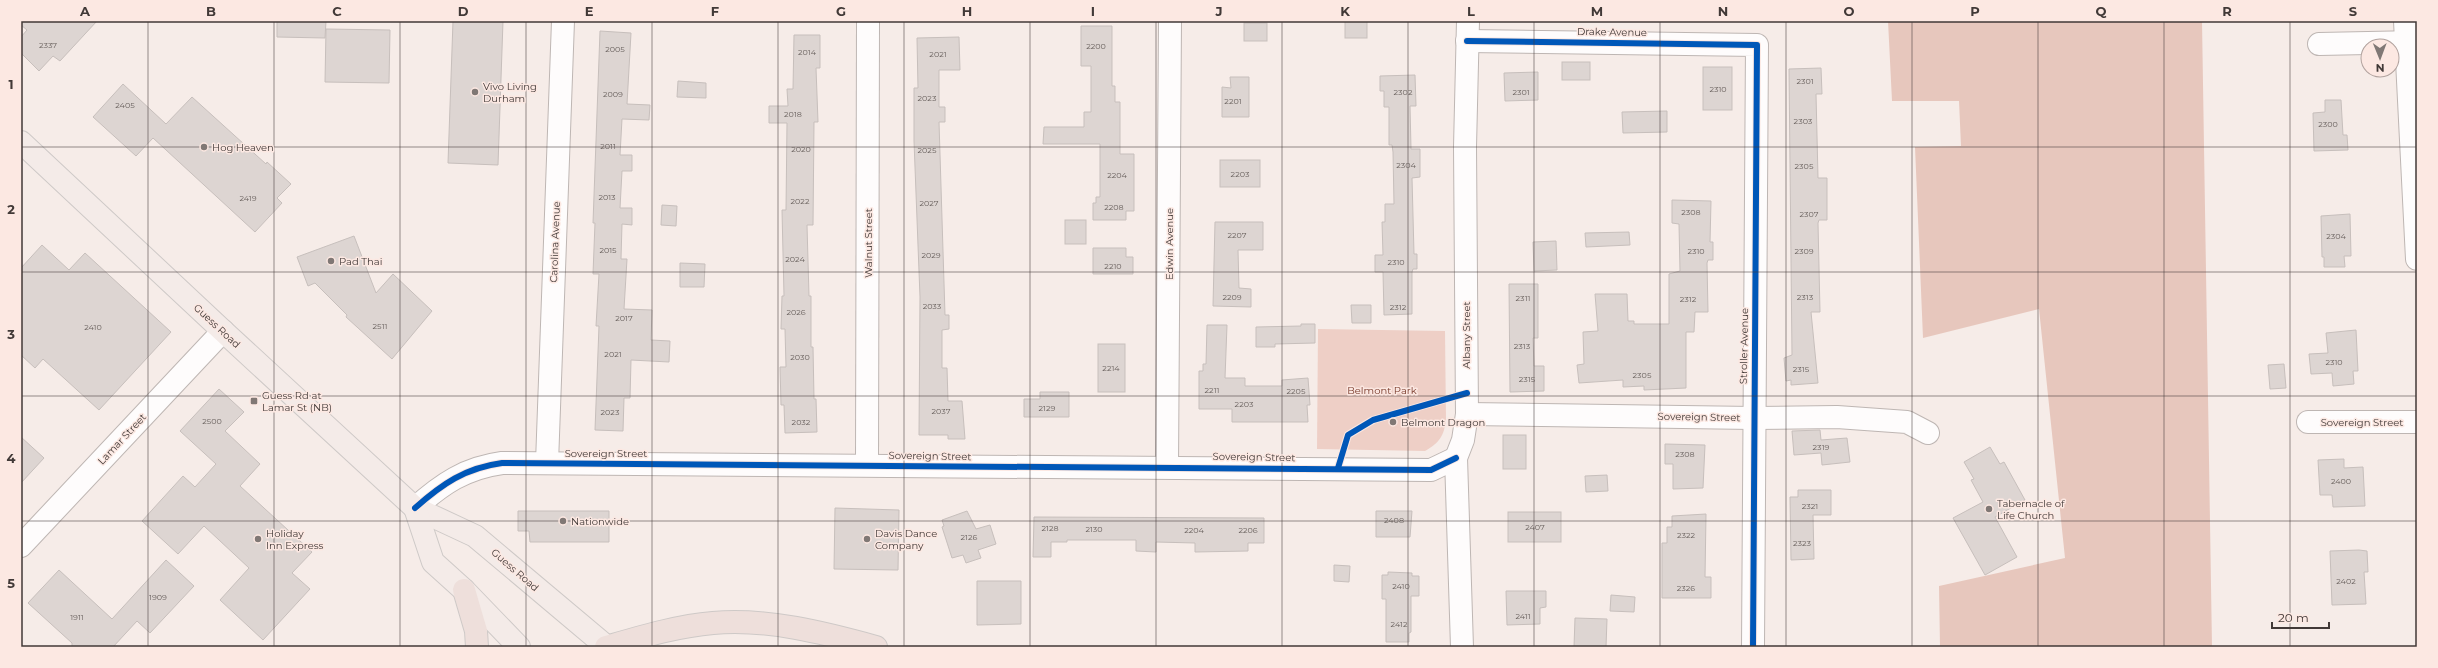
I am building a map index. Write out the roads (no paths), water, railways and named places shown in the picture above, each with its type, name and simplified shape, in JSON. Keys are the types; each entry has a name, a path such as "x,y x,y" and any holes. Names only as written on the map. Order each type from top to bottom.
{"highway":[{"path":"464,590 476,630 477,647"},
{"path":"607,647 682,627 724,622 787,627 876,647"}],"main road":[{"name":"Guess Road","path":"21,142 415,508 475,536 607,647"},
{"name":"Guess Road","path":"415,508 433,562 464,590 519,647"}],"street":[{"name":"Carolina Avenue","path":"547,463 563,21"},
{"name":"Walnut Street","path":"867,465 868,21"},
{"name":"Edwin Avenue","path":"1167,466 1170,21"},
{"name":"Drake Avenue","path":"1467,31 1757,45"},
{"name":"Albany Street","path":"1462,647 1456,458 1463,440 1467,414 1465,147 1467,31"},
{"path":"2319,44 2409,35 2417,258"},
{"name":"Stroller Avenue","path":"1753,647 1753,418 1757,45"},
{"name":"Lamar Street","path":"21,546 223,331"},
{"name":"Sovereign Street","path":"1467,414 1753,418 1837,417 1907,422 1928,433"},
{"name":"Sovereign Street","path":"2308,422 2417,422"},
{"name":"Sovereign Street","path":"415,508 441,485 467,470 502,463 1167,466 1430,470 1456,458"}],"place":[{"name":"Vivo Living Durham","path":"475,92"},
{"name":"Hog Heaven","path":"204,147"},
{"name":"Pad Thai","path":"331,261"},
{"name":"Guess Rd at Lamar St (NB)","path":"254,401"},
{"name":"Belmont Dragon","path":"1393,422"},
{"name":"Tabernacle of Life Church","path":"1989,509"},
{"name":"Nationwide","path":"563,521"},
{"name":"Holiday Inn Express","path":"258,539"},
{"name":"Davis Dance Company","path":"867,539"}],"park label":[{"name":"Belmont Park","path":"1382,390"}]}
